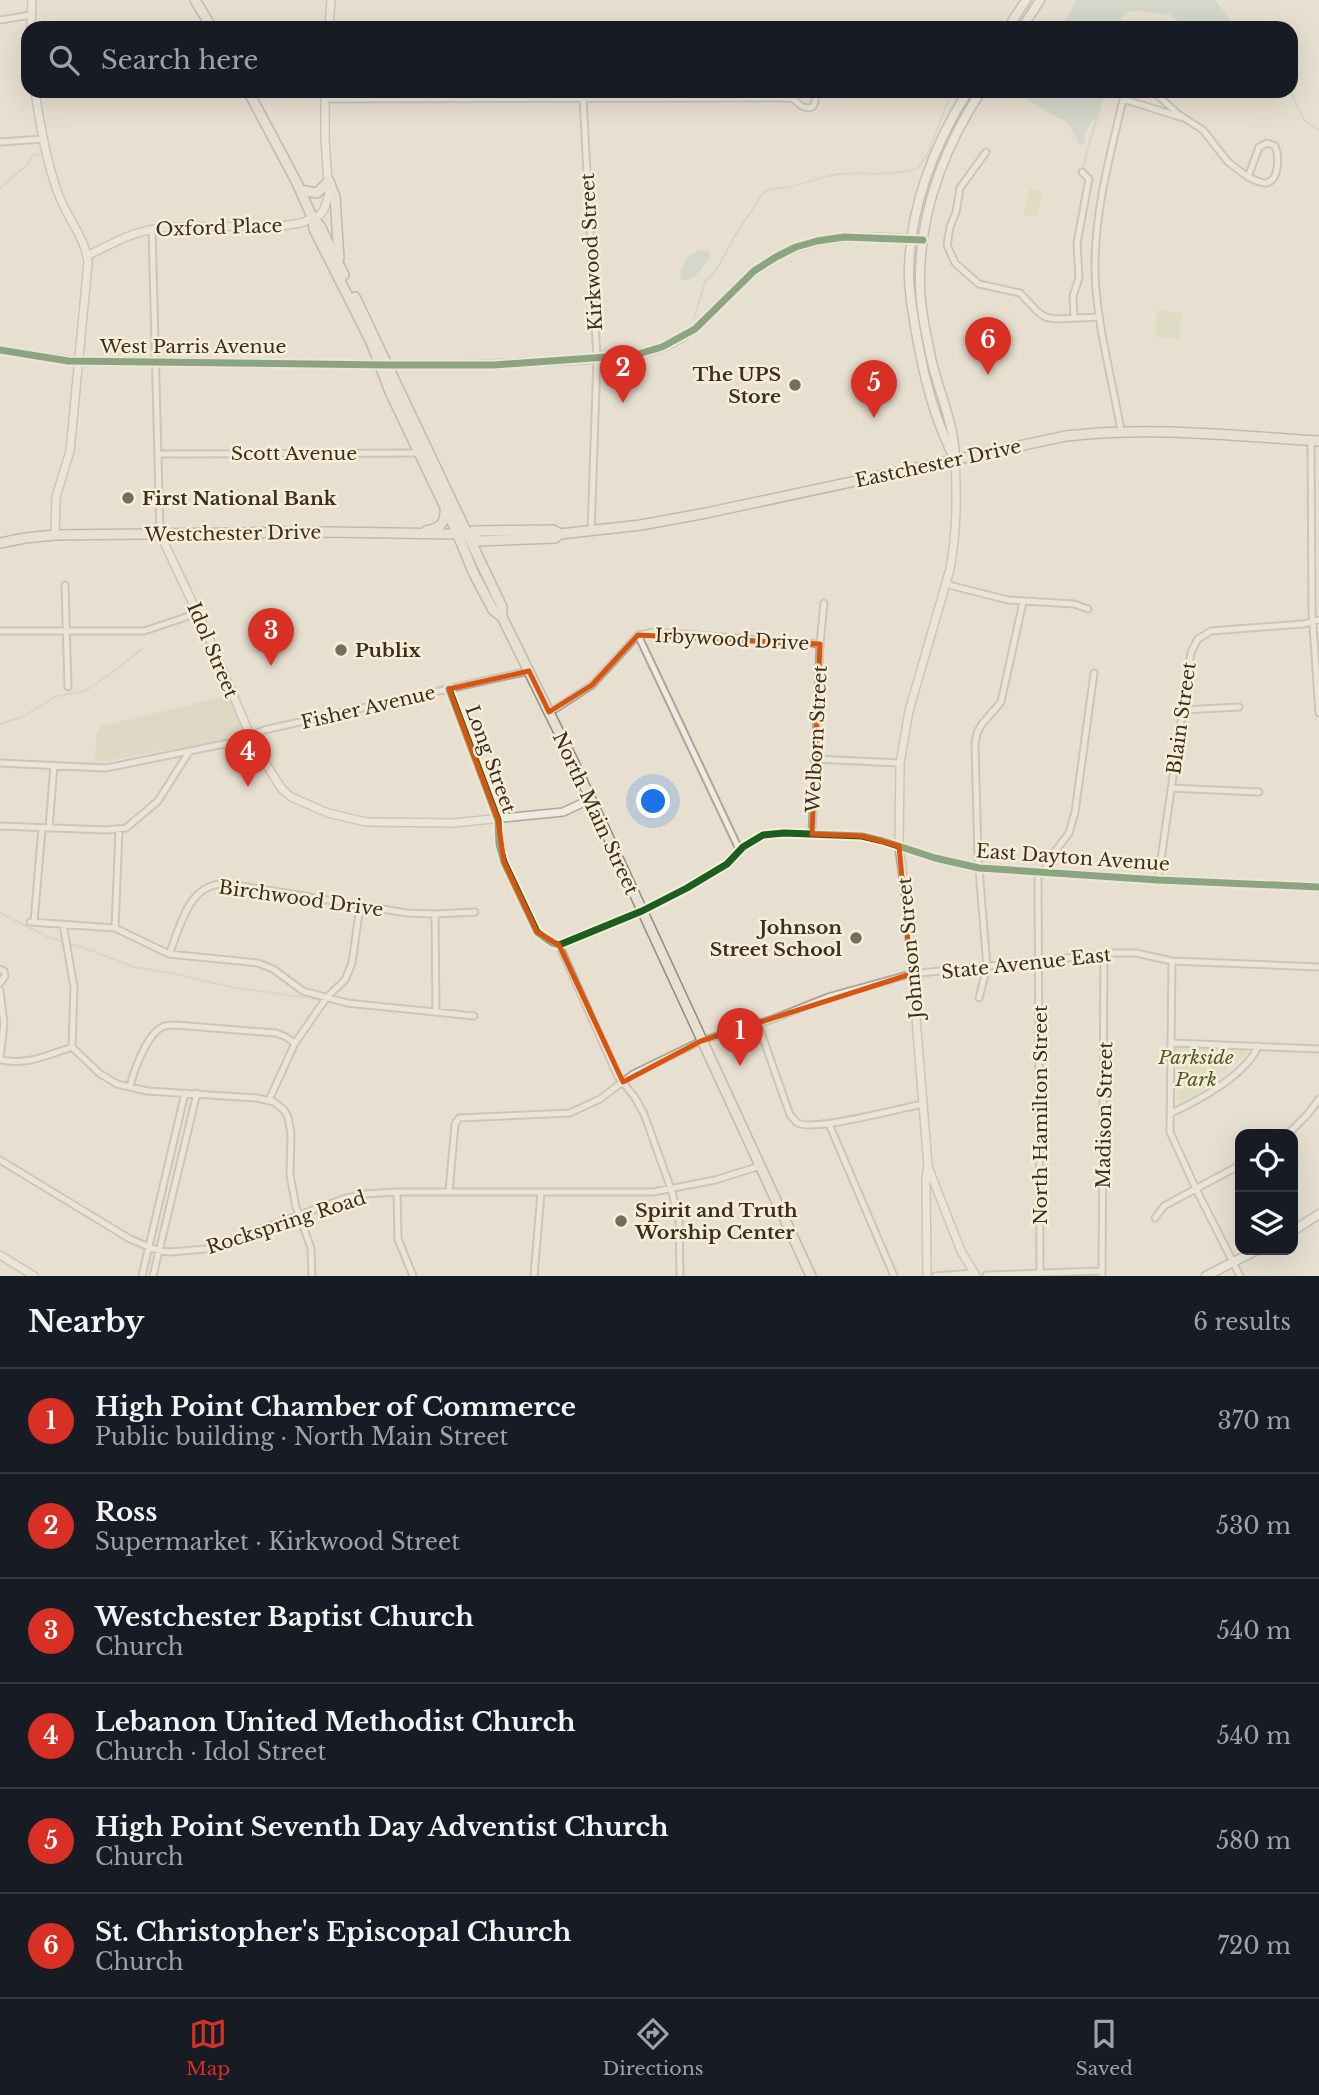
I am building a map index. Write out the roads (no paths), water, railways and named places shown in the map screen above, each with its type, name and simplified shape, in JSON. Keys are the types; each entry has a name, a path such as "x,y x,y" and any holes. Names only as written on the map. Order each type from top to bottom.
{"main road":[{"path":"195,0 208,21"},
{"path":"1012,21 1026,0"},
{"path":"1026,21 1040,0"},
{"name":"North Main Street","path":"252,98 300,190 313,219 314,229 366,334 428,450 462,534 470,567 493,610 502,617 529,671 811,1276"},
{"name":"Johnson Street","path":"955,460 933,406 916,335 909,279 912,239 931,163 952,116 964,98"},
{"name":"Johnson Street","path":"955,460 953,430 934,369 922,304 920,262 933,194 950,144 976,98"},
{"path":"300,190 317,193 329,181 335,197 340,267"},
{"name":"North Main Street","path":"313,219 320,226 377,340 383,365 418,453 444,506 483,567 502,607 502,617"},
{"name":"Eastchester Drive","path":"462,534 476,531 553,530 560,534 591,532 706,513 1066,436 1153,430 1315,440"},
{"path":"404,534 439,527 445,520 444,506"},
{"name":"Westchester Drive","path":"0,543 55,535 341,532 462,534"},
{"name":"Eastchester Drive","path":"462,534 479,541 555,538 560,534"},
{"path":"483,567 483,554 488,545 508,543 510,540"},
{"path":"1298,1228 1319,1214"},
{"path":"1206,1276 1247,1255"}],"street":[{"path":"31,21 33,0"},
{"path":"330,21 331,0"},
{"path":"0,20 31,15"},
{"path":"36,98 57,192 87,256 70,452 55,506 55,535"},
{"path":"313,219 320,215 328,202 325,98"},
{"path":"583,98 791,98 804,107 810,107 816,98"},
{"name":"Kirkwood Street","path":"583,98 597,359 591,532"},
{"path":"1161,98 1203,130 1228,162 1248,177 1266,183 1273,179 1278,152 1275,146 1266,143 1261,145 1248,177"},
{"path":"1121,431 1096,291 1096,240 1106,173 1123,99 1184,118"},
{"path":"0,142 44,139"},
{"path":"986,152 960,188 947,239 951,256 958,267 979,284 1020,293 1045,317 1100,317"},
{"path":"1074,318 1073,296 1079,278 1077,243 1089,179 1082,172"},
{"name":"Oxford Place","path":"87,256 132,234 152,229 281,226 313,219"},
{"name":"Idol Street","path":"152,229 160,534 198,613 250,737 282,789 291,797 328,813 366,822 453,823 498,820 563,812 590,799"},
{"name":"West Parris Avenue","path":"0,350 79,361 494,365 597,359 643,353 680,339 711,316 754,271 796,247 844,237 923,240"},
{"path":"1315,440 1319,713"},
{"name":"Scott Avenue","path":"159,454 418,453 428,450"},
{"name":"Johnson Street","path":"927,1276 928,1166 900,846 900,763 909,711 950,569 957,526 955,460"},
{"path":"945,584 1023,602 1074,604 1088,609"},
{"path":"65,585 68,687"},
{"path":"979,998 987,967 979,868 975,744 982,724 1001,702 1023,602"},
{"name":"Welborn Street","path":"812,834 824,603"},
{"path":"0,631 144,631 198,613"},
{"name":"Blain Street","path":"1158,880 1193,645 1205,634 1218,630 1316,621"},
{"name":"Irbywood Drive","path":"549,713 592,685 638,635 653,632 820,644"},
{"path":"638,635 740,850"},
{"name":"Fisher Avenue","path":"0,763 106,768 189,752 250,737 264,730 529,671"},
{"name":"North Hamilton Street","path":"1040,1275 1038,877 1069,833 1075,812 1094,673"},
{"name":"Long Street","path":"449,689 498,820 499,844 504,862 537,932 559,945"},
{"path":"1182,710 1240,707"},
{"path":"0,827 126,828 158,801 189,752"},
{"path":"814,759 900,763"},
{"path":"49,828 54,765"},
{"path":"1171,788 1259,792"},
{"path":"41,828 32,922 115,928 169,954 258,963 274,969 303,990 347,1003 474,1016"},
{"path":"115,928 119,830"},
{"name":"East Dayton Avenue","path":"559,945 642,911 687,888 727,864 740,850 763,835 784,833 862,836 979,868 1319,887"},
{"name":"Birchwood Drive","path":"169,954 192,900 209,885 230,884 407,913 475,912"},
{"path":"269,1100 295,1043 327,997 345,980 352,963 360,906"},
{"path":"435,914 436,1013"},
{"path":"62,924 74,987 72,1047 99,1073 117,1084 147,1091 269,1100 284,1110 290,1125 290,1175 298,1215 311,1248 312,1276"},
{"path":"559,945 618,1077 644,1114 679,1219 680,1276"},
{"name":"State Avenue East","path":"449,1192 455,1124 459,1118 564,1114 587,1107 634,1074 701,1041 758,1024 828,997 911,974 1136,953 1172,961 1319,967"},
{"name":"Madison Street","path":"1102,1273 1104,955"},
{"path":"1172,961 1170,1132 1240,1276"},
{"path":"0,968 5,976 0,983"},
{"path":"0,990 4,1024 0,1059 11,1062 34,1061 72,1047"},
{"path":"758,1024 790,1115 797,1123 829,1124 923,1104"},
{"path":"130,1087 134,1070 145,1050 155,1033 164,1026 276,1033 295,1043"},
{"path":"1172,1043 1319,1049"},
{"path":"1171,1113 1224,1082 1254,1056 1258,1046"},
{"path":"142,1276 184,1093"},
{"path":"153,1276 197,1093"},
{"path":"1293,1129 1319,1098"},
{"path":"829,1124 894,1276"},
{"name":"Rockspring Road","path":"0,1160 130,1239 159,1250 184,1252 206,1249 346,1198 365,1194 636,1193 715,1180 760,1166"},
{"path":"928,1166 961,1251 975,1275 935,1276"},
{"path":"1155,1218 1164,1206 1235,1169"},
{"path":"397,1192 398,1239 413,1276"},
{"path":"534,1276 541,1193"},
{"path":"927,1199 935,1199 943,1209"},
{"path":"0,1255 34,1276"},
{"path":"986,1275 1102,1273"}],"waterway":[{"path":"694,318 705,282 718,267 764,192 839,174 888,173 917,169 927,155 949,98"},
{"path":"1083,168 1102,98"},
{"path":"1293,98 1304,120 1319,131"},
{"path":"0,188 28,164 32,156 41,154"},
{"path":"0,724 22,717 57,696 85,691 142,649"},
{"path":"0,913 63,942"},
{"path":"69,944 133,967 231,987 322,1000"},
{"path":"1003,969 1003,974"}],"place":[{"name":"St. Christopher's Episcopal Church","path":"988,375"},
{"name":"The UPS Store","path":"795,385"},
{"name":"Ross","path":"623,403"},
{"name":"High Point Seventh Day Adventist Church","path":"874,418"},
{"name":"First National Bank","path":"128,498"},
{"name":"Publix","path":"341,650"},
{"name":"Westchester Baptist Church","path":"271,666"},
{"name":"Lebanon United Methodist Church","path":"248,787"},
{"name":"Johnson Street School","path":"856,938"},
{"name":"High Point Chamber of Commerce","path":"740,1066"},
{"name":"Spirit and Truth Worship Center","path":"621,1221"}],"park label":[{"name":"Parkside Park","path":"1196,1068"}]}
